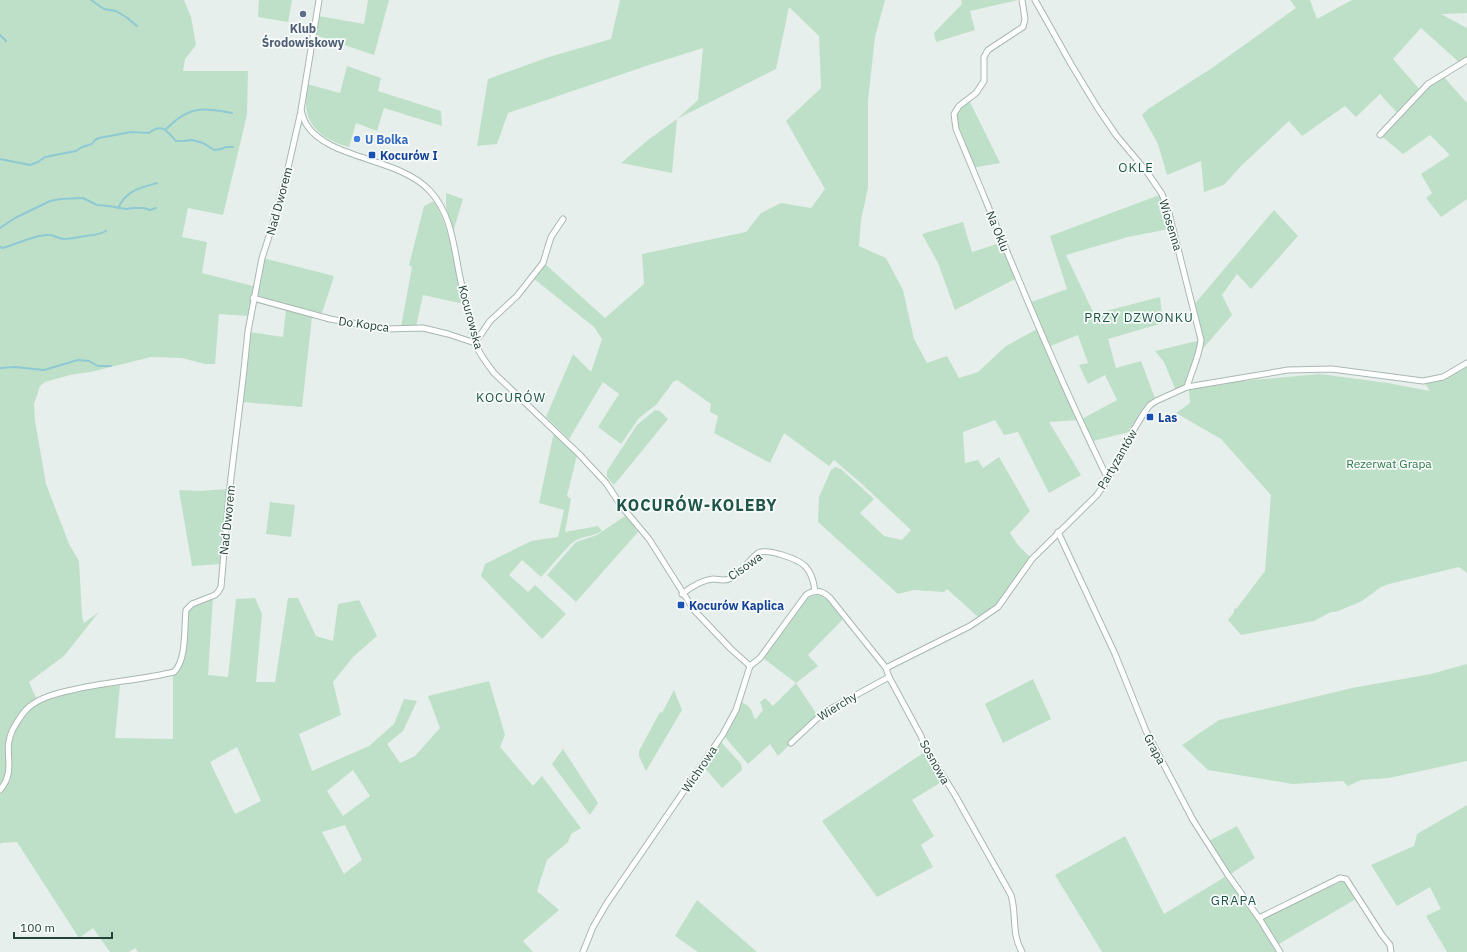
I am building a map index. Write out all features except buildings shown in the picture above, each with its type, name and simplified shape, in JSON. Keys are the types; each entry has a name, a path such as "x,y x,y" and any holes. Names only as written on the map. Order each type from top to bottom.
{"street":[{"path":"301,110 320,0"},
{"name":"Na Oklu","path":"1022,0 1025,19 1023,27 988,50 984,57 984,81 982,86 959,106 954,114 954,121 1020,284 1072,403 1108,479"},
{"name":"Wiosenna","path":"1035,0 1097,107 1116,135 1162,194 1169,213 1201,340 1199,353 1191,372 1187,387"},
{"path":"1380,135 1428,84 1467,60"},
{"name":"Nad Dworem","path":"0,790 10,773 8,749 9,739 29,707 39,700 92,685 174,672 179,668 182,653 186,610 192,604 218,592 221,587 229,494 253,298 262,258 288,168 301,110"},
{"name":"Kocurowska","path":"301,110 307,125 313,133 329,144 409,175 429,190 438,200 444,211 453,239 475,343 480,353 494,373 579,454 606,483 622,507 649,539 682,594 694,610 731,649 750,666"},
{"path":"475,343 490,321 517,296 543,262 551,237 563,219"},
{"name":"Do Kopca","path":"253,298 330,320 385,329 423,328 475,343"},
{"name":"Partyzantów","path":"886,668 970,626 992,612 999,605 1032,559 1097,495 1125,450 1133,431 1150,405 1187,387 1288,370 1332,369 1423,382 1443,377 1467,363"},
{"name":"Grapa","path":"1058,532 1115,654 1146,731 1193,820 1280,952"},
{"name":"Cisowa","path":"682,594 691,587 707,580 732,578 741,572 759,553 765,552 771,552 800,562 806,567 811,576 815,591"},
{"name":"Sosnowa","path":"815,591 823,592 830,598 886,668 921,736 925,747 955,795 1010,895 1014,907 1015,934 1022,952"},
{"name":"Wichrowa","path":"583,952 593,927 607,903 723,734 736,710 750,666 760,658 806,595 815,591"},
{"name":"Wierchy","path":"791,743 823,713 889,676"},
{"path":"1259,918 1340,878 1346,879 1390,945 1391,952"}],"green space":[{"path":"0,0 184,0 191,17 196,45 185,59 183,71 248,71 247,115 223,215 188,208 182,237 207,242 202,273 253,286 249,316 219,314 215,364 205,364 182,358 151,357 95,371 70,375 45,382 40,386 34,404 35,421 46,484 69,544 79,561 82,616 84,623 99,612 64,656 29,682 37,700 12,728 8,774 0,786"},
{"path":"259,0 292,0 288,22 258,17"},
{"path":"368,0 389,0 374,55 315,35 319,16 364,24"},
{"path":"620,0 885,0 875,37 868,100 868,188 861,220 859,246 886,258 903,290 914,339 927,363 947,356 959,378 978,372 1006,346 1039,328 1029,303 1067,289 1050,236 1162,194 1169,213 1169,229 1128,237 1066,255 1094,314 1160,297 1163,323 1108,339 1116,368 1141,361 1156,401 1133,431 1089,442 1080,420 1049,422 1081,475 1049,493 1018,432 1004,435 995,420 963,432 965,463 978,460 983,468 999,457 1030,511 1010,533 1018,545 1032,559 990,611 978,617 947,589 944,592 914,590 898,594 818,522 819,497 831,470 835,467 841,469 874,499 860,513 884,536 902,540 911,530 834,460 829,466 784,433 770,463 714,433 718,416 710,412 711,404 677,380 673,382 657,404 639,418 621,444 598,427 619,394 603,382 569,439 546,417 573,354 591,372 602,339 594,327 533,278 544,263 605,318 644,284 642,254 746,232 761,213 781,203 811,208 825,189 786,121 821,88 819,36 789,7 776,69 677,119 698,100 703,48 508,113 497,144 477,146 488,79 549,57 611,39","holes":["1078,335 1088,363 1079,365 1088,384 1105,375 1117,400 1080,420 1048,347"]},
{"path":"961,0 1018,0 970,11 975,30 936,42 934,33 962,4"},
{"path":"1290,0 1310,0 1317,19 1352,0 1467,0 1467,13 1441,14 1467,28 1467,60 1461,64 1421,28 1393,59 1421,91 1443,76 1467,103 1467,199 1441,217 1426,198 1432,193 1421,174 1450,155 1430,135 1403,154 1380,135 1399,115 1380,94 1356,117 1345,106 1302,136 1289,121 1240,167 1224,185 1204,192 1201,161 1167,175 1158,144 1142,115 1148,109 1212,68 1296,8"},
{"path":"347,66 381,78 378,91 441,111 442,126 384,108 377,131 356,123 349,147 329,139 317,131 309,119 306,106 307,84 340,93"},
{"path":"968,98 1000,163 972,168 954,121 959,106"},
{"path":"677,119 672,173 621,163 648,140"},
{"path":"446,193 463,199 453,232 446,208"},
{"path":"434,201 449,238 464,304 423,295 416,327 401,327 412,267 409,265 424,206"},
{"path":"1274,210 1298,236 1251,289 1237,274 1222,295 1232,315 1199,353 1187,387 1176,391 1164,362 1155,351 1197,341 1193,306"},
{"path":"963,222 972,252 1003,242 1017,278 955,310 938,263 922,234"},
{"path":"263,258 334,276 322,313 260,298 257,294"},
{"path":"286,309 312,317 302,407 242,402 250,332 283,337"},
{"name":"Rezerwat Grapa","path":"1467,363 1467,573 1459,567 1389,584 1381,587 1362,601 1336,612 1331,612 1314,621 1241,635 1228,620 1234,612 1234,609 1237,608 1265,571 1271,495 1221,439 1176,413 1190,403 1189,390 1218,383 1320,374 1388,383 1430,391 1423,381 1443,377"},
{"path":"655,410 660,411 668,419 614,485 607,477 607,471 637,425"},
{"path":"554,432 577,455 567,496 571,499 565,532 598,526 602,531 576,540 541,577 522,560 509,575 528,592 535,585 566,614 542,639 481,576 485,564 531,541 558,537 564,510 539,503"},
{"path":"228,489 220,564 192,566 179,490 199,491"},
{"path":"270,502 295,505 291,537 266,534"},
{"path":"627,516 638,532 576,602 547,575 576,542 597,535"},
{"path":"816,595 820,596 828,600 843,619 808,655 818,666 796,683 763,658 805,599"},
{"path":"213,598 208,675 228,677 236,599 255,598 262,614 256,682 275,682 288,598 298,598 316,636 333,641 338,604 359,600 377,636 353,657 333,682 341,715 299,734 312,771 369,746 394,724 404,699 417,701 403,731 387,744 400,763 415,756 440,728 428,696 489,681 505,735 500,747 533,786 542,776 581,828 571,834 568,842 547,860 537,891 559,910 523,941 533,952 138,952 135,948 129,952 110,952 93,928 79,938 17,842 1,843 0,845 0,792 10,781 12,769 9,750 11,740 15,730 29,709 39,702 60,694 101,685 108,687 120,685 115,738 173,739 173,675 181,664 183,656 186,636 187,611 194,606","holes":["237,747 261,801 235,814 210,762","353,770 370,796 343,816 327,791","345,825 362,860 344,874 322,832"]},
{"path":"1467,664 1467,761 1389,778 1361,780 1348,786 1343,781 1293,784 1208,770 1182,745 1219,720 1352,688 1431,674"},
{"path":"1033,679 1051,719 1003,743 985,704"},
{"path":"796,683 818,716 778,756 770,744 748,764 724,736 742,702 750,708 754,718 756,719 763,710 760,702 765,698 773,706"},
{"path":"674,690 682,710 646,771 639,756 639,751"},
{"path":"721,742 741,764 742,770 722,788 704,767"},
{"path":"563,749 598,803 590,815 552,764"},
{"path":"926,751 943,781 912,800 934,836 921,845 933,867 877,897 822,821"},
{"path":"1467,805 1467,952 1447,952 1426,916 1441,909 1430,887 1397,906 1371,865 1414,846 1417,834"},
{"path":"1237,826 1255,858 1229,875 1277,952 1102,952 1055,875 1125,836 1164,914 1228,875 1207,842"},
{"path":"1341,882 1345,882 1356,899 1277,945 1261,918"},
{"path":"697,900 757,952 698,952 675,936"}],"waterway":[{"path":"91,0 104,9 116,11 137,26"},
{"path":"0,35 6,41"},
{"path":"166,129 180,117 201,109 232,113"},
{"path":"0,159 30,165 45,157 76,151 82,147 92,144 99,138 131,132 149,133 158,128 161,128 167,132 176,141 192,140 203,143 214,150 233,147"},
{"path":"118,208 130,193 140,188 157,183"},
{"path":"0,228 15,218 50,201 61,199 83,198 97,205 126,209 144,208 150,210 156,208"},
{"path":"0,247 7,247 44,235 67,239 98,234 106,231"},
{"path":"0,368 15,367 44,370 78,360 89,361 98,366 111,366"}],"place":[{"name":"Klub Środowiskowy","path":"303,14"},
{"name":"U Bolka","path":"357,139"},
{"name":"Kocurów I","path":"372,155"},
{"name":"Las","path":"1150,417"},
{"name":"Kocurów Kaplica","path":"681,605"}],"district":[{"name":"OKLE","path":"1136,167"},
{"name":"PRZY DZWONKU","path":"1139,317"},
{"name":"KOCURÓW","path":"511,397"},
{"name":"KOCURÓW-KOLEBY","path":"697,505"},
{"name":"GRAPA","path":"1234,900"}]}
